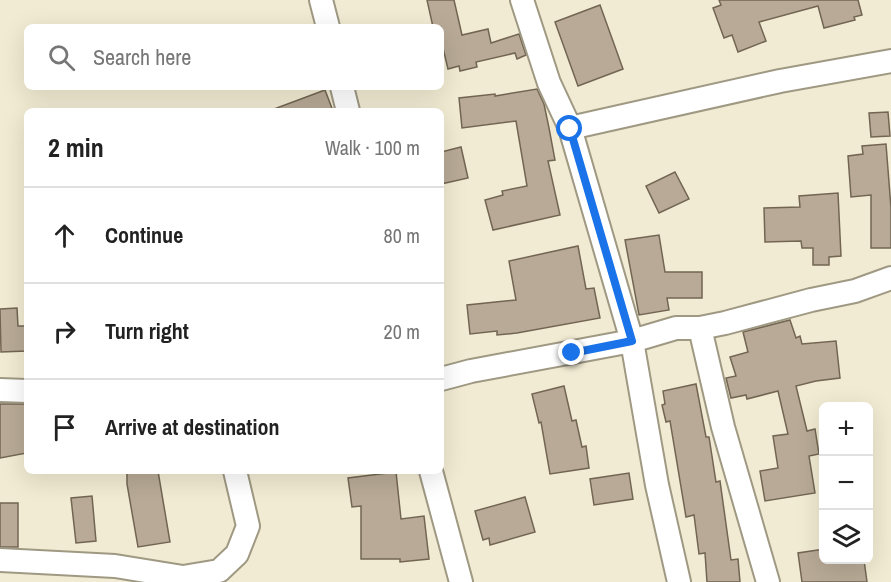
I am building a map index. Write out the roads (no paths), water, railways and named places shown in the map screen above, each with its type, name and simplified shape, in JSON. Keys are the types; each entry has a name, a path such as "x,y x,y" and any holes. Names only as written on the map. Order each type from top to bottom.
{"street":[{"path":"321,0 327,24"},
{"path":"522,0 549,83 570,129 632,341 657,485 679,582"},
{"path":"570,129 780,81 891,61"},
{"path":"343,90 347,108"},
{"path":"444,378 471,371 632,341 676,328 700,328 756,316 811,300 855,291 891,278"},
{"path":"700,328 723,427 768,582"},
{"path":"0,390 24,390"},
{"path":"0,560 115,566 181,580 219,571 237,554 248,526 236,474"},
{"path":"432,474 461,582"}]}
